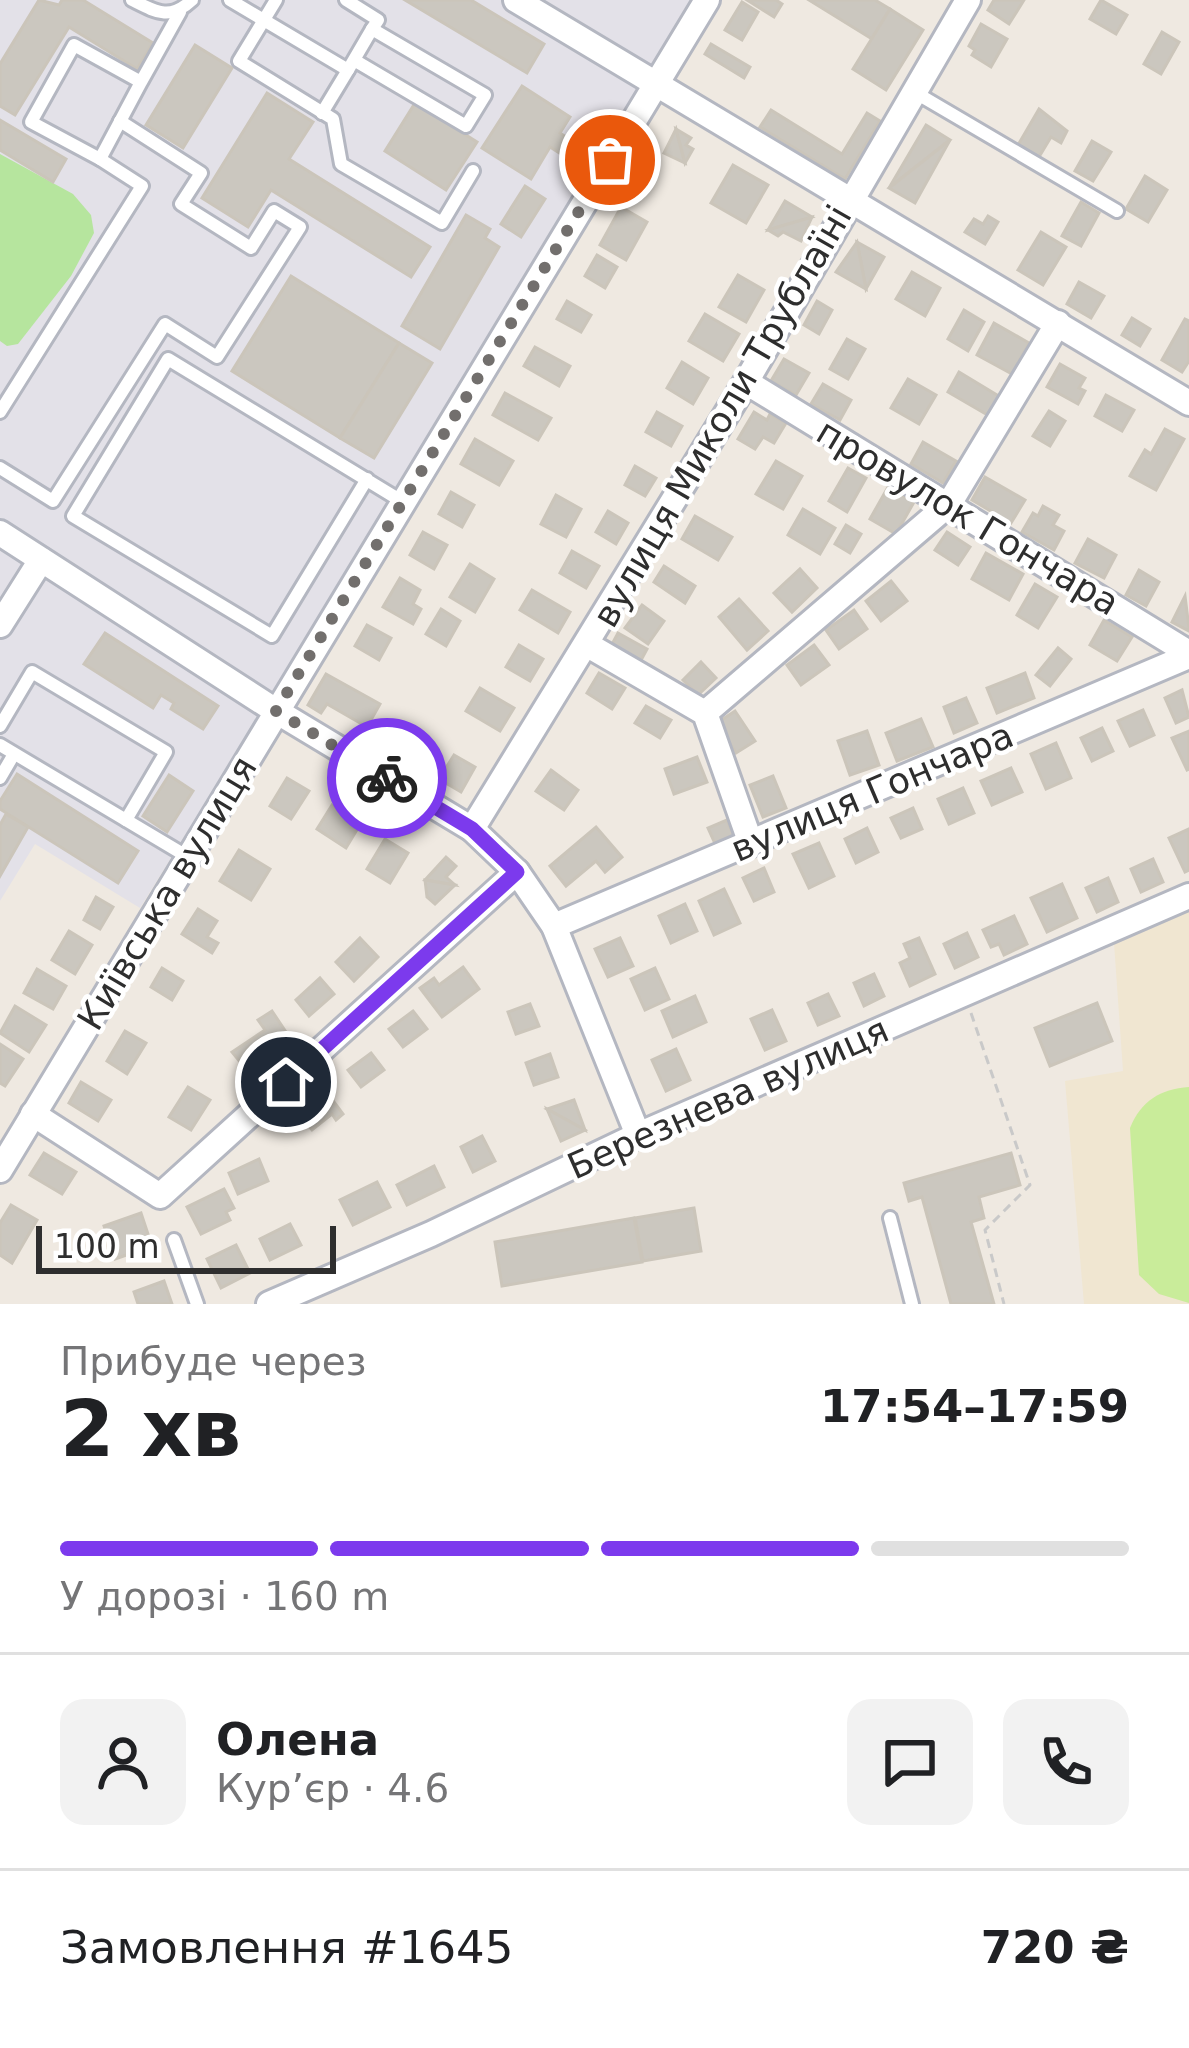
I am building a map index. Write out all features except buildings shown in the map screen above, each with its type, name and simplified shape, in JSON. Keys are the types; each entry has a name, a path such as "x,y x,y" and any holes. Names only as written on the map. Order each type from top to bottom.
{"street":[{"path":"516,0 1186,395"},
{"name":"Київська вулиця","path":"0,1169 707,0"},
{"name":"вулиця Миколи Трублаїні","path":"472,829 746,382 968,0"},
{"path":"705,713 949,504 1058,322"},
{"name":"провулок Гончара","path":"746,382 1189,655"},
{"path":"0,533 276,711 472,829 517,872 554,926 638,1135"},
{"path":"0,625 41,560"},
{"path":"588,645 705,713 751,844"},
{"name":"вулиця Гончара","path":"554,926 1189,655"},
{"path":"33,1114 160,1196 517,872"},
{"name":"Березнева вулиця","path":"269,1304 431,1234 638,1135 1189,896"}],"lane":[{"path":"132,0 163,15 180,12"},
{"path":"100,159 180,12 192,0"},
{"path":"230,0 466,126 484,95 372,28"},
{"path":"276,0 239,61 333,119 340,164 442,223 473,171"},
{"path":"322,113 378,20 346,0"},
{"path":"0,412 142,186 32,122 74,45 142,82"},
{"path":"916,93 1117,211"},
{"path":"0,468 53,501 165,324 217,357 299,226 274,211 251,248 182,204 201,172 121,121"},
{"path":"367,479 272,636 73,516 167,358 367,479 403,502"},
{"path":"0,726 32,672 166,752 126,820"},
{"path":"0,745 188,857"},
{"path":"0,778 14,754"},
{"path":"890,1217 912,1304"},
{"path":"174,1240 197,1304"}],"path":[{"path":"964,994 1030,1185 985,1230 1004,1304"}],"shaded area":[{"path":"0,0 703,0 140,908 35,844 0,901"},
{"path":"1189,909 1189,1304 1084,1304 1065,1081 1123,1071 1114,943"}],"green space":[{"path":"0,154 73,194 91,215 94,233 71,276 18,344 7,346 0,341"},
{"path":"1189,1087 1189,1303 1159,1294 1139,1275 1130,1128 1153,1098"}],"way so far":[{"path":"387,778 276,711 610,160"}],"route":[{"path":"286,1082 517,872 472,829 387,778"}]}
